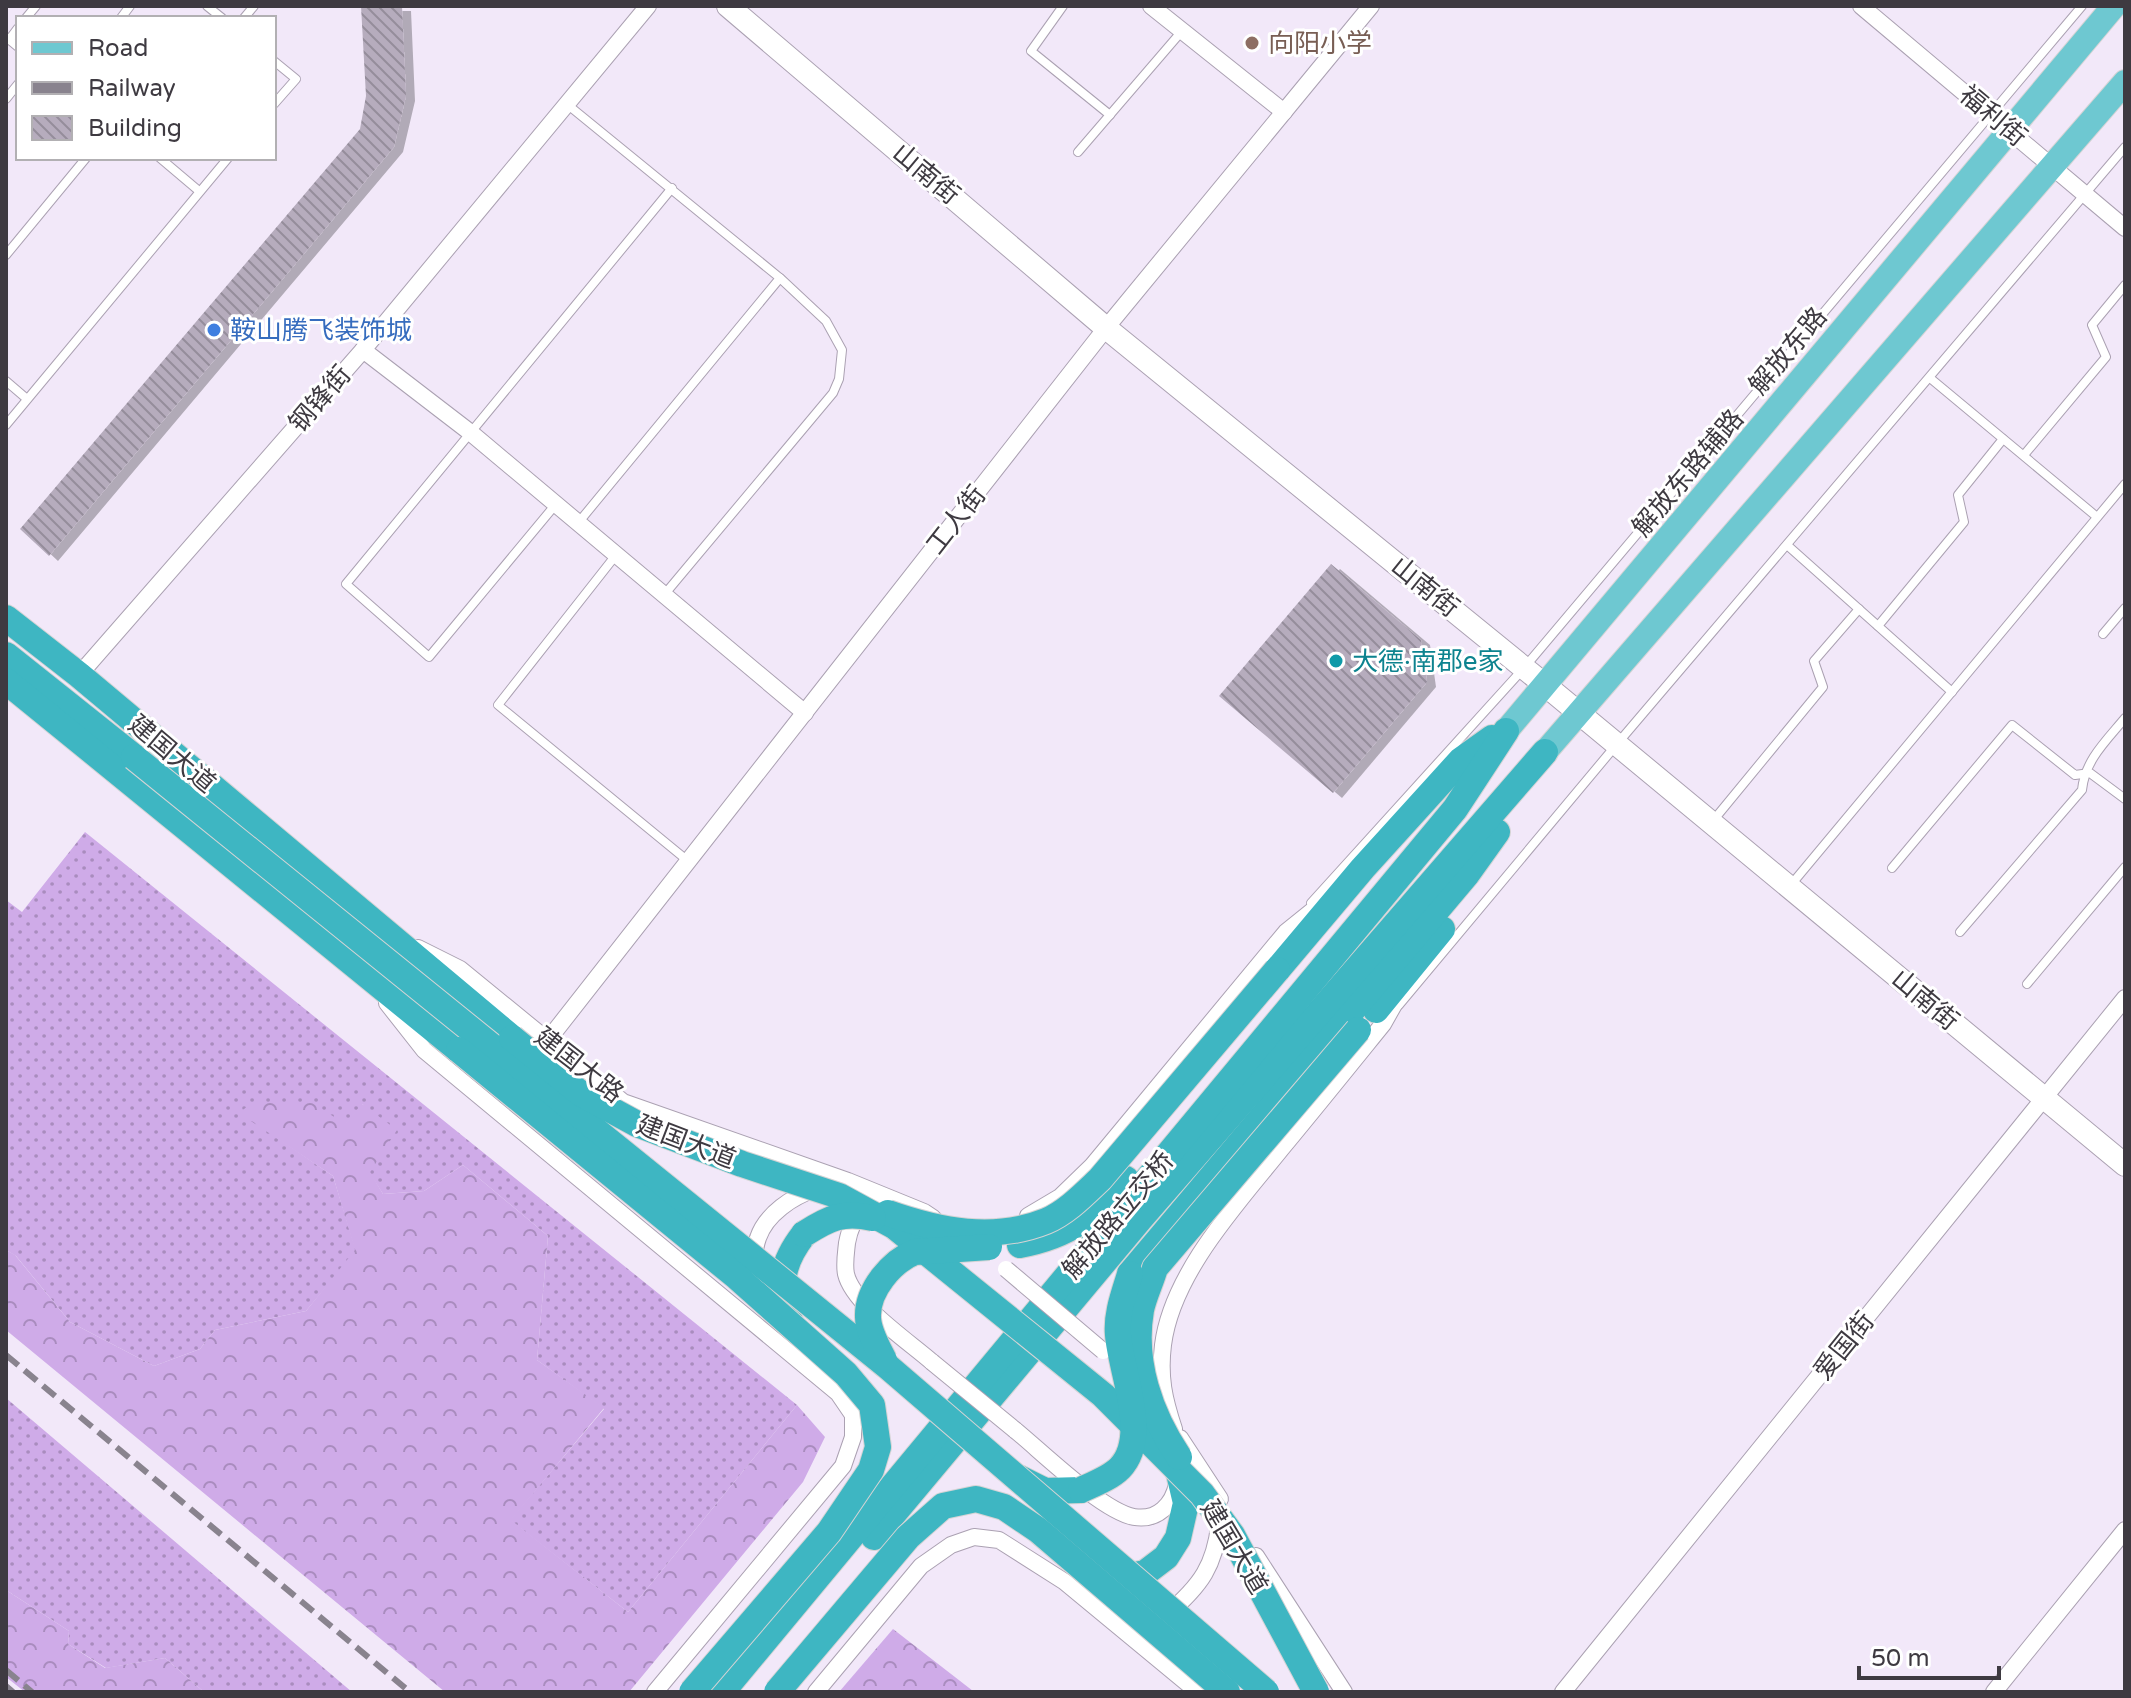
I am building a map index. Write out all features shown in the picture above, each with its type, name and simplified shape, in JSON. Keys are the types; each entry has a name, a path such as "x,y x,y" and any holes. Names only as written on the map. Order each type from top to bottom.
{"highway":[{"name":"建国大道","path":"6,618 79,675 580,1093 637,1124 742,1164 844,1188 895,1213 1103,1395 1178,1469 1212,1497 1316,1692"},
{"name":"建国大道","path":"6,655 887,1366 1266,1692"},
{"path":"6,681 725,1267 846,1374 872,1405 878,1447 871,1470 829,1532 692,1692"},
{"path":"844,1188 944,1231 985,1233 1019,1228 1048,1220 1075,1203 1100,1179 1355,877 1461,760 1506,731"},
{"name":"解放路立交桥","path":"722,1692 1455,809 1506,731"},
{"path":"1212,1497 1167,1440 1146,1392 1139,1349 1141,1309 1155,1268 1370,1027 1465,899 1497,832 1545,752"},
{"name":"解放路立交桥","path":"744,1692 1140,1219 1545,752"},
{"path":"887,1366 868,1318 872,1298 892,1267 904,1256 915,1252 1039,1242 1054,1238 1088,1219 1112,1196 1404,843 1485,761"},
{"path":"1012,1475 1045,1491 1081,1490 1121,1468 1132,1443 1134,1418 1118,1334 1120,1307 1130,1274 1453,890 1497,832"},
{"path":"791,1325 782,1296 785,1265 791,1250 804,1234 825,1220 853,1213 895,1213"},
{"path":"1088,1572 1109,1580 1145,1573 1166,1557 1178,1538 1186,1503 1178,1469"},
{"path":"777,1692 908,1537 943,1506 976,1499 1004,1507 1038,1530 1227,1692"}],"main road":[{"name":"山南街","path":"728,6 1106,328 1580,713 2125,1165"},
{"name":"解放东路","path":"1506,731 2114,6"},
{"path":"1545,752 2125,82"}],"street":[{"name":"钢锋街","path":"79,675 363,350 648,6"},
{"path":"1151,6 1284,112"},
{"name":"工人街","path":"548,1040 1106,328 1371,6"},
{"name":"福利街","path":"1861,6 2125,228"},
{"path":"363,350 471,433 805,713"},
{"path":"936,1221 1006,1269 1103,1351 1175,1430 1177,1485 1172,1501 1162,1511 1136,1518 1102,1501 858,1298 846,1276 849,1233 859,1213 882,1203 895,1213 975,1226 1028,1216 1060,1197 1092,1166 1286,932 1355,877"},
{"name":"建国大路","path":"384,931 460,969 623,1102 844,1188"},
{"path":"364,973 424,1050 838,1393 853,1415 853,1437 843,1466 655,1692"},
{"name":"爱国街","path":"1563,1692 2125,998"},
{"path":"1344,1692 1212,1497 1175,1430 1162,1393 1163,1344 1174,1302 1191,1270 1370,1027"},
{"path":"763,1330 751,1272 758,1237 769,1219 799,1194 844,1188"},
{"path":"1110,1620 1125,1624 1152,1623 1193,1593 1211,1565 1218,1541 1212,1497"},
{"path":"1994,1692 2125,1530"},
{"path":"816,1692 921,1566 951,1545 974,1537 999,1540 1065,1582 1198,1692"}],"lane":[{"path":"1063,6 1031,51 1110,115"},
{"name":"解放东路辅路","path":"1286,932 1524,668 2082,6"},
{"path":"1078,152 1182,31"},
{"path":"276,63 296,79 276,102"},
{"path":"568,105 780,278 826,321 842,350 839,379 833,393 664,595"},
{"path":"1370,1027 1617,744 2125,147"},
{"path":"6,255 84,160"},
{"path":"162,160 199,191"},
{"path":"6,425 226,160"},
{"path":"556,504 429,657 346,584 672,188"},
{"path":"578,523 780,278"},
{"path":"2024,455 2106,357 2092,325 2125,285"},
{"path":"1930,378 2097,517"},
{"path":"6,381 27,399"},
{"path":"1878,626 1964,522 1958,495 2003,439"},
{"path":"1789,887 2125,484"},
{"path":"1787,545 1952,692"},
{"path":"617,555 498,705 688,861"},
{"path":"2103,634 2125,608"},
{"path":"1711,823 1823,687 1814,661 1859,609"},
{"path":"1960,932 2082,790 2083,774 2089,762 2125,718"},
{"path":"1892,868 2012,725 2075,775 2090,773 2125,799"},
{"path":"2027,984 2125,867"}],"green space":[{"path":"85,832 797,1405 628,1612 510,1520 604,1409 537,1360 548,1236 463,1165 424,1191 383,1194 369,1172 363,1104 345,1125 240,1112 333,1176 356,1251 306,1311 215,1330 200,1349 154,1366 70,1322 16,1256 6,1250 6,900 22,912"},
{"path":"253,1102 311,1102 345,1124 362,1104 397,1130 370,1172 383,1194 424,1191 463,1165 548,1236 537,1360 604,1408 511,1520 628,1612 797,1405 825,1437 803,1482 629,1692 445,1692 6,1330 6,1250 15,1255 70,1322 154,1366 200,1349 215,1330 306,1311 355,1250 333,1176 239,1113"},
{"path":"6,1398 352,1692 204,1692 165,1658 106,1668 68,1644 69,1631 6,1590"},
{"path":"6,1590 69,1631 68,1644 105,1668 165,1658 204,1692 25,1692 6,1677"},
{"path":"893,1629 973,1691 839,1692"}],"building":[{"name":"鞍山腾飞装饰城","path":"361,6 402,6 406,96 394,147 49,556 20,529 360,129 366,96"},
{"name":"大德·南郡e家","path":"1331,564 1421,640 1427,682 1333,793 1219,696"}],"railway":[{"path":"6,1355 410,1692"},
{"path":"6,1670 32,1692"},
{"path":"6,1686 13,1692"}],"place":[{"name":"向阳小学","path":"1252,43"},
{"name":"鞍山腾飞装饰城","path":"214,330"},
{"name":"大德·南郡e家","path":"1336,661"}]}
